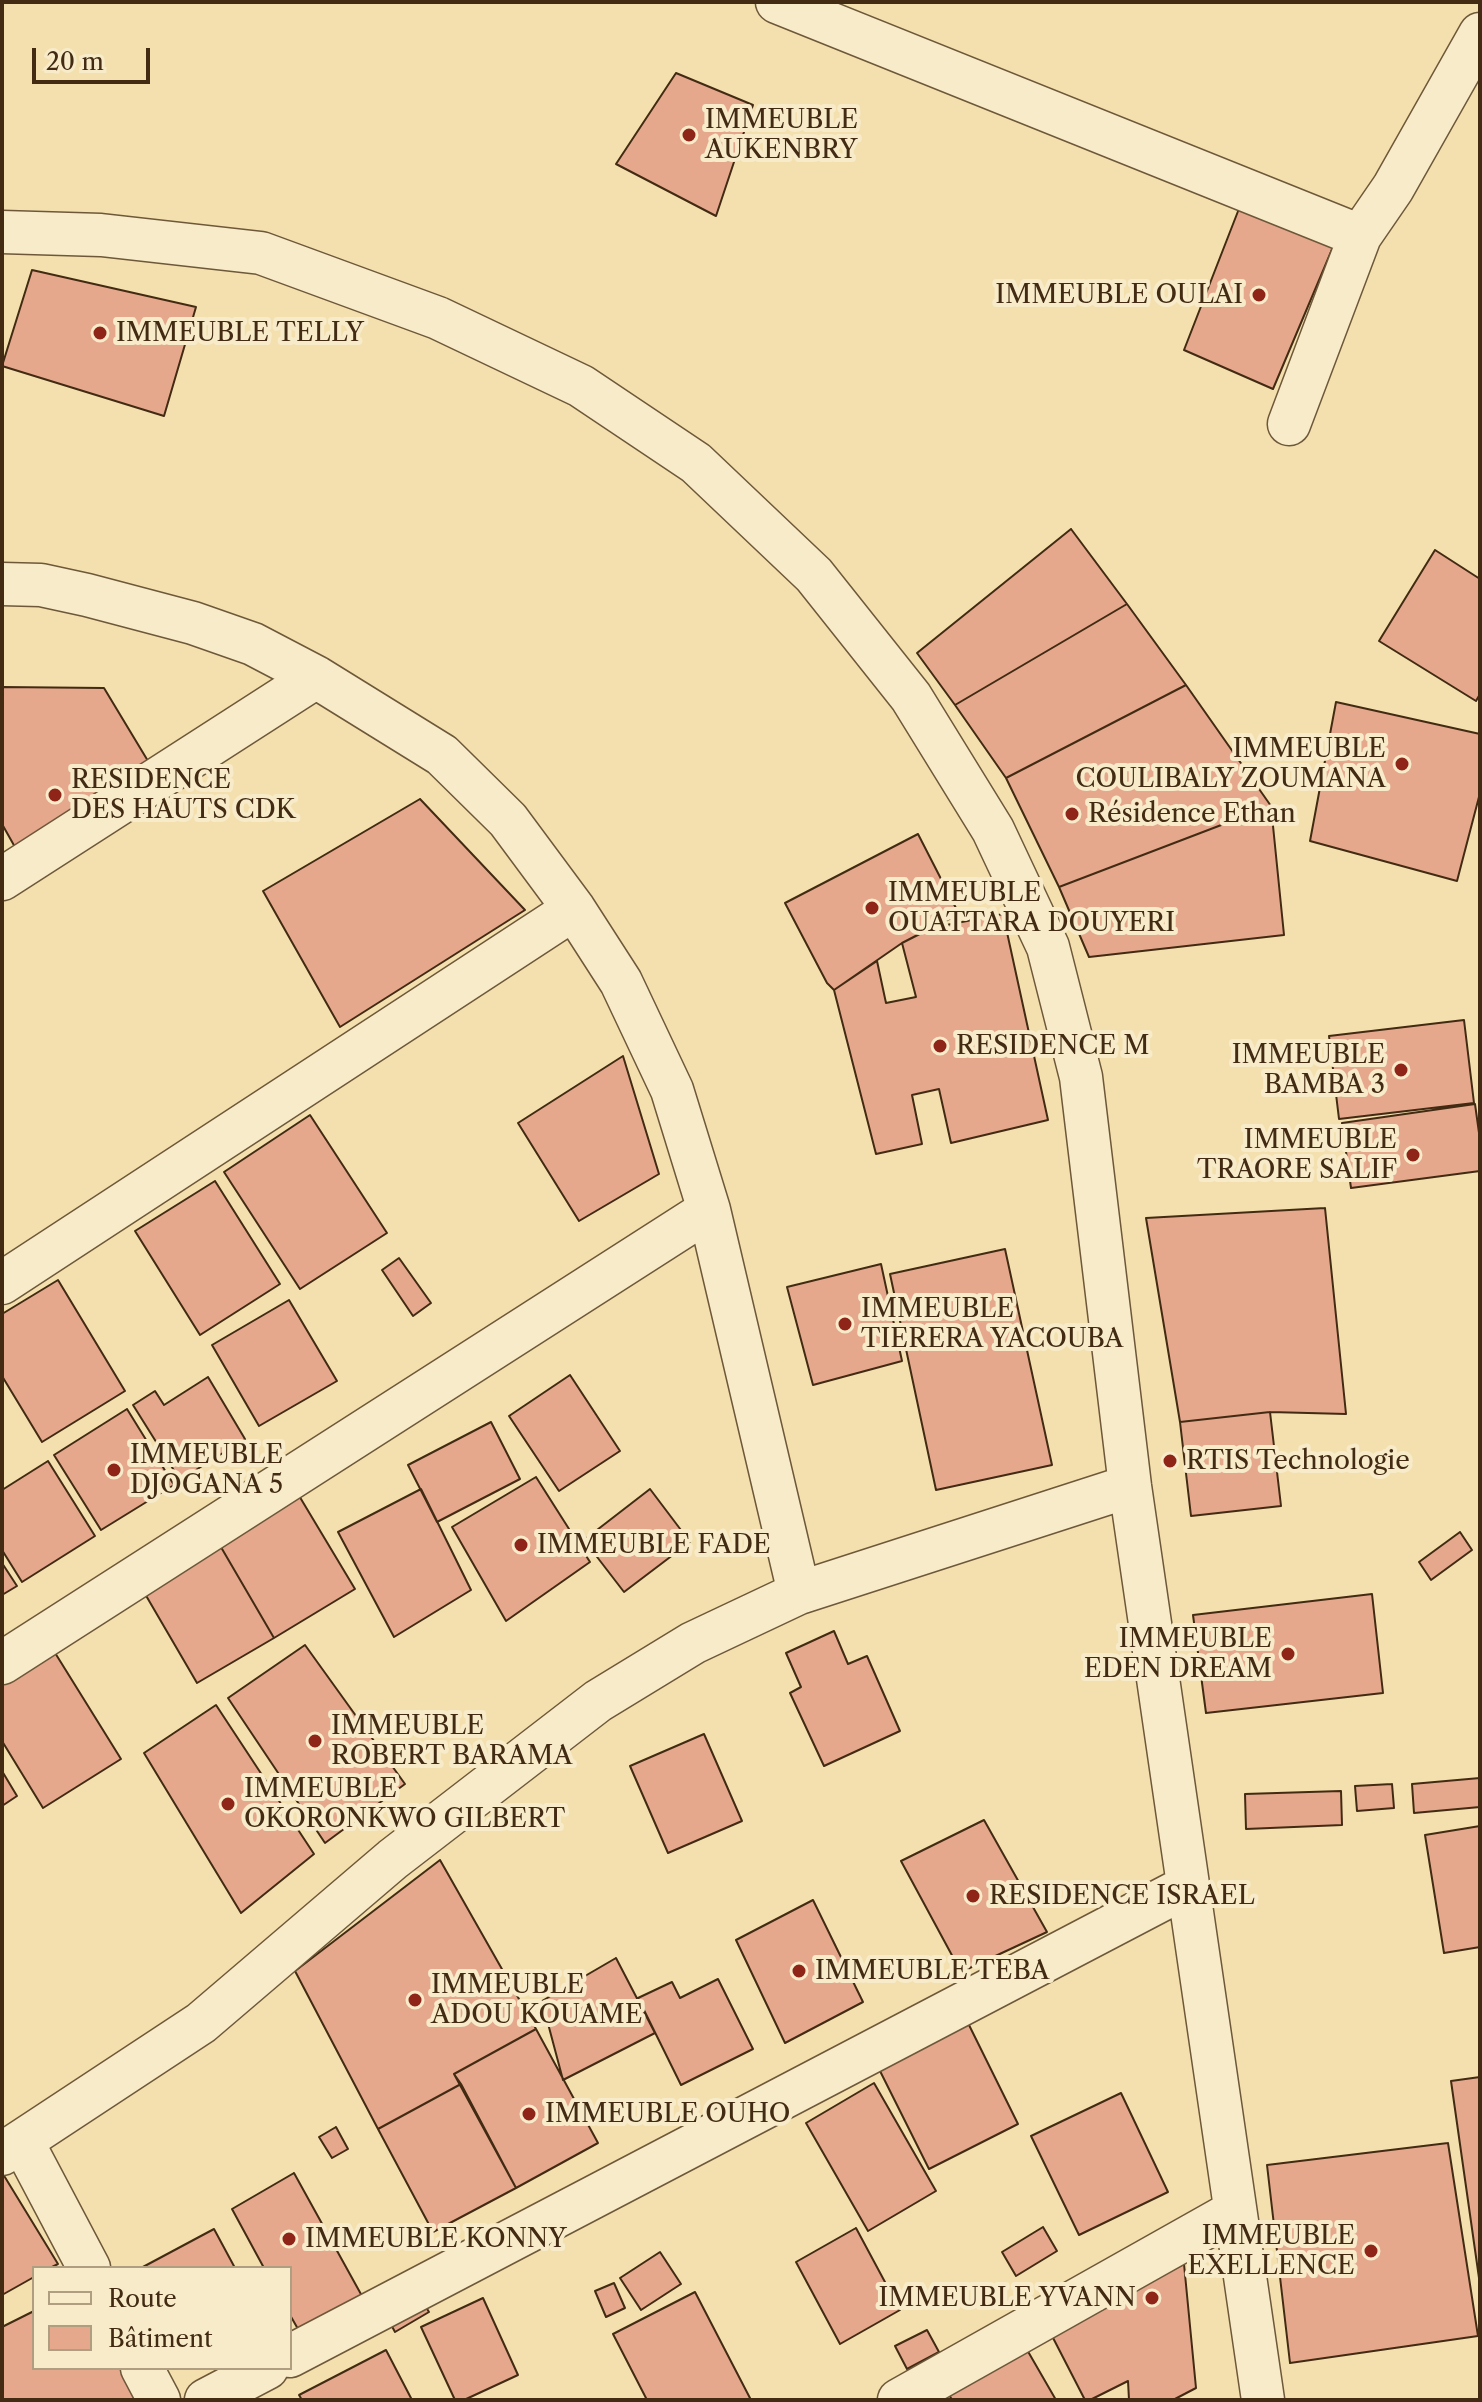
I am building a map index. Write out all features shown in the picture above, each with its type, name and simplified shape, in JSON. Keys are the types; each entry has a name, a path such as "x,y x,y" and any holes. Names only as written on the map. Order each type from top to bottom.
{"street":[{"path":"777,2 1360,236"},
{"path":"1289,424 1360,236 1393,188 1480,34"},
{"path":"2,232 101,235 261,253 438,318 581,386 696,463 814,575 911,697 993,830 1048,947 1081,1077 1130,1486 1263,2400"},
{"path":"2,584 41,585 193,623 253,644 316,677 442,755 508,820 574,909 621,982 672,1090 709,1210 799,1593"},
{"path":"2,879 316,677"},
{"path":"2,1283 574,909"},
{"path":"2,1663 709,1210"},
{"path":"88,2266 12,2148 201,2023 393,1859 598,1701 693,1643 799,1593 1130,1486"},
{"path":"292,2355 1188,1886"},
{"path":"899,2400 1235,2211"},
{"path":"143,2370 159,2400"},
{"path":"206,2400 263,2370"}],"building":[{"name":"IMMEUBLE AUKENBRY","path":"676,73 753,105 716,216 616,164"},
{"name":"IMMEUBLE OULAI","path":"1242,201 1336,240 1273,389 1184,350"},
{"name":"IMMEUBLE TELLY","path":"32,270 196,307 164,416 2,366"},
{"path":"1071,529 1127,604 955,705 917,653"},
{"path":"1435,550 1480,579 1480,694 1476,701 1379,641"},
{"path":"1127,604 1186,685 1006,778 955,705"},
{"path":"1186,685 1271,806 1059,887 1006,778"},
{"name":"RESIDENCE DES HAUTS CDK","path":"2,687 104,688 151,766 20,856 2,824"},
{"name":"IMMEUBLE COULIBALY ZOUMANA","path":"1336,702 1480,734 1480,793 1457,881 1310,841"},
{"path":"420,799 525,910 340,1027 263,891"},
{"path":"1271,806 1284,935 1089,957 1059,887"},
{"name":"IMMEUBLE OUATTARA DOUYERI","path":"918,834 959,914 902,943 834,990 827,983 785,903"},
{"name":"RESIDENCE M","path":"1003,914 1048,1120 951,1143 939,1089 912,1095 922,1144 876,1154 834,990 877,961 886,1003 916,997 902,943 931,928"},
{"name":"IMMEUBLE BAMBA 3","path":"1464,1020 1474,1103 1339,1119 1329,1036"},
{"path":"623,1056 659,1174 579,1221 518,1123"},
{"name":"IMMEUBLE TRAORE SALIF","path":"1475,1104 1480,1171 1351,1188 1342,1123"},
{"path":"310,1115 387,1233 300,1289 224,1172"},
{"path":"215,1181 280,1284 200,1335 135,1231"},
{"path":"1325,1208 1346,1414 1270,1412 1180,1422 1146,1218"},
{"path":"1005,1249 1052,1465 936,1490 890,1274"},
{"path":"399,1258 431,1303 413,1316 382,1270"},
{"name":"IMMEUBLE TIERERA YACOUBA","path":"881,1264 902,1361 813,1385 787,1287"},
{"path":"58,1280 125,1391 42,1442 2,1376 2,1314"},
{"path":"289,1300 337,1381 259,1426 212,1345"},
{"path":"570,1375 620,1451 559,1491 509,1416"},
{"path":"208,1377 245,1439 180,1480 133,1405 155,1391 164,1405"},
{"name":"IMMEUBLE DJOGANA 5","path":"127,1409 174,1485 101,1530 54,1455"},
{"path":"1270,1412 1281,1506 1191,1516 1180,1422"},
{"path":"491,1422 520,1479 437,1522 408,1465"},
{"path":"48,1461 95,1536 22,1582 2,1550 2,1490"},
{"name":"IMMEUBLE FADE","path":"536,1477 590,1562 506,1621 452,1527"},
{"path":"421,1489 471,1590 394,1637 338,1532"},
{"path":"650,1489 690,1542 624,1592 584,1540"},
{"path":"298,1494 355,1589 274,1638 218,1542"},
{"path":"1460,1532 1472,1550 1431,1580 1419,1562"},
{"path":"218,1542 274,1638 197,1683 141,1587"},
{"path":"2,1563 17,1586 2,1595"},
{"name":"IMMEUBLE EDEN DREAM","path":"1372,1594 1383,1693 1206,1713 1193,1615"},
{"path":"834,1631 848,1664 867,1656 900,1731 824,1766 790,1693 801,1687 786,1653"},
{"name":"IMMEUBLE ROBERT BARAMA","path":"305,1645 405,1784 325,1843 228,1698"},
{"path":"52,1648 121,1759 43,1808 2,1741 2,1680"},
{"name":"IMMEUBLE OKORONKWO GILBERT","path":"216,1705 314,1854 241,1913 144,1753"},
{"path":"704,1734 742,1821 668,1853 630,1766"},
{"path":"2,1771 17,1796 2,1806"},
{"path":"1480,1778 1480,1807 1414,1813 1412,1784"},
{"path":"1392,1784 1394,1808 1357,1811 1355,1786"},
{"path":"1341,1791 1342,1825 1246,1829 1245,1794"},
{"name":"RESIDENCE ISRAEL","path":"984,1820 1047,1932 961,1972 901,1861"},
{"path":"1480,1826 1480,1947 1444,1953 1425,1835"},
{"name":"IMMEUBLE ADOU KOUAME","path":"440,1860 536,2029 454,2074 461,2084 378,2129 295,1971"},
{"name":"IMMEUBLE TEBA","path":"813,1900 863,2002 785,2043 736,1940"},
{"path":"616,1958 655,2033 563,2080 542,2001"},
{"path":"718,1979 753,2049 681,2085 638,1998 672,1982 680,1998"},
{"path":"968,2023 1018,2124 929,2169 878,2067"},
{"name":"IMMEUBLE OUHO","path":"536,2029 598,2143 516,2188 454,2074"},
{"path":"1480,2077 1480,2285 1451,2081"},
{"path":"874,2083 936,2191 868,2231 806,2123"},
{"path":"461,2084 516,2188 433,2232 378,2129"},
{"path":"1121,2093 1168,2192 1079,2235 1031,2136"},
{"path":"336,2127 348,2149 332,2158 319,2137"},
{"name":"IMMEUBLE EXELLENCE","path":"1448,2143 1478,2336 1290,2363 1267,2165"},
{"name":"IMMEUBLE KONNY","path":"294,2173 362,2296 298,2329 292,2318 292,2266 263,2266 232,2209"},
{"path":"3,2174 58,2264 32,2266 32,2278 2,2295"},
{"path":"1043,2227 1057,2251 1016,2276 1002,2252"},
{"path":"856,2228 900,2310 840,2344 796,2262"},
{"path":"214,2229 234,2266 145,2266"},
{"path":"660,2252 681,2284 641,2310 620,2278"},
{"name":"IMMEUBLE YVANN","path":"1184,2264 1196,2388 1173,2400 1129,2400 1128,2381 1085,2400 1050,2332"},
{"path":"614,2283 625,2308 606,2317 595,2291"},
{"path":"695,2292 751,2400 647,2400 613,2334"},
{"path":"483,2298 518,2375 464,2400 455,2400 421,2327"},
{"path":"421,2299 429,2312 395,2332 388,2319"},
{"path":"32,2312 32,2370 128,2370 135,2400 2,2400 2,2327"},
{"path":"927,2330 939,2352 907,2369 895,2346"},
{"path":"1026,2348 1056,2400 952,2400 947,2391"},
{"path":"386,2350 412,2400 302,2400 299,2395"}],"place":[{"name":"IMMEUBLE AUKENBRY","path":"689,135"},
{"name":"IMMEUBLE OULAI","path":"1259,295"},
{"name":"IMMEUBLE TELLY","path":"100,333"},
{"name":"IMMEUBLE COULIBALY ZOUMANA","path":"1402,764"},
{"name":"RESIDENCE DES HAUTS CDK","path":"55,795"},
{"name":"Résidence Ethan","path":"1072,814"},
{"name":"IMMEUBLE OUATTARA DOUYERI","path":"872,908"},
{"name":"RESIDENCE M","path":"940,1046"},
{"name":"IMMEUBLE BAMBA 3","path":"1401,1070"},
{"name":"IMMEUBLE TRAORE SALIF","path":"1413,1155"},
{"name":"IMMEUBLE TIERERA YACOUBA","path":"845,1324"},
{"name":"RTIS Technologie","path":"1170,1461"},
{"name":"IMMEUBLE DJOGANA 5","path":"114,1470"},
{"name":"IMMEUBLE FADE","path":"521,1545"},
{"name":"IMMEUBLE EDEN DREAM","path":"1288,1654"},
{"name":"IMMEUBLE ROBERT BARAMA","path":"315,1741"},
{"name":"IMMEUBLE OKORONKWO GILBERT","path":"228,1804"},
{"name":"RESIDENCE ISRAEL","path":"973,1896"},
{"name":"IMMEUBLE TEBA","path":"799,1971"},
{"name":"IMMEUBLE ADOU KOUAME","path":"415,2000"},
{"name":"IMMEUBLE OUHO","path":"529,2114"},
{"name":"IMMEUBLE KONNY","path":"289,2239"},
{"name":"IMMEUBLE EXELLENCE","path":"1371,2251"},
{"name":"IMMEUBLE YVANN","path":"1152,2298"}]}
